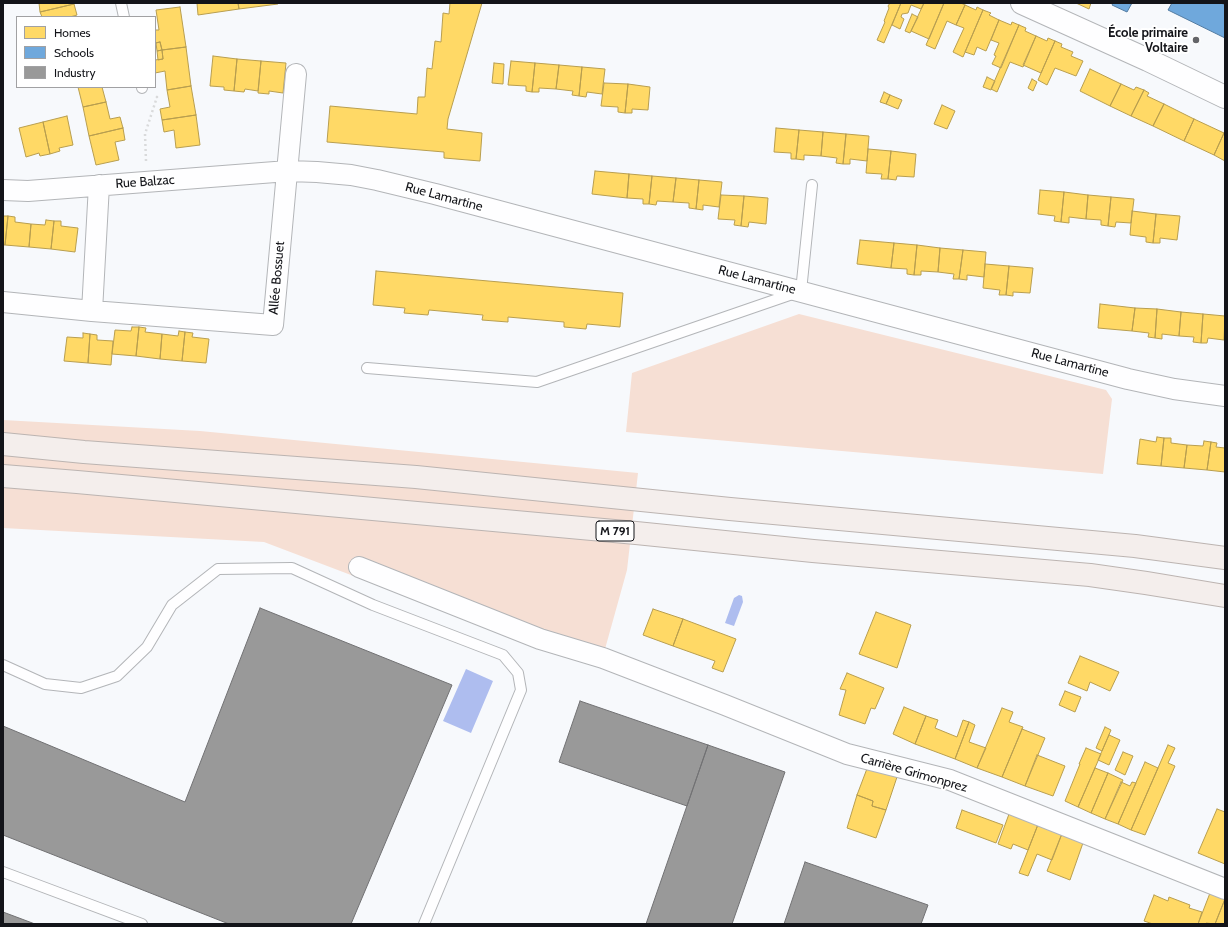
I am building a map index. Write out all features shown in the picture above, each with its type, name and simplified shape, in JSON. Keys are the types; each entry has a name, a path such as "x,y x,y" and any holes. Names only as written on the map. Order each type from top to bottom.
{"main road":[{"path":"3,444 84,452 416,477 730,509 1135,546 1225,558"},
{"name":"M 791","path":"3,476 636,533 813,551 1090,575 1225,596"}],"street":[{"path":"1022,3 1142,57 1225,98"},
{"name":"Allée Bossuet","path":"3,302 92,311 273,325 296,74"},
{"name":"Rue Balzac","path":"3,190 28,191 288,171"},
{"name":"Rue Lamartine","path":"288,171 337,174 377,180 801,291 1128,379 1174,389 1225,396"},
{"path":"92,311 99,185"},
{"name":"Carrière Grimonprez","path":"359,567 540,639 603,658 847,754 950,780 1225,889"}],"lane":[{"path":"121,3 124,16"},
{"path":"367,368 537,382 801,291 812,185"},
{"path":"3,665 45,684 81,688 117,676 147,647 172,605 218,569 292,568 373,605 503,656 518,673 521,690 424,924"},
{"path":"3,872 142,924"}],"path":[{"path":"142,88 142,97 157,97 145,134 147,182"}],"shaded area":[{"path":"799,314 1106,390 1112,399 1103,474 626,432 632,373"},
{"path":"3,420 200,431 638,473 627,570 600,667 530,643 264,542 3,528"}],"water":[{"path":"739,595 742,596 743,602 734,626 725,623 734,598"},
{"path":"466,669 493,681 471,733 443,721"}],"building: Homes":[{"path":"39,3 74,3 74,4 40,12"},
{"path":"197,3 238,3 239,9 198,15"},
{"path":"238,3 278,3 278,4 239,9"},
{"path":"450,3 482,3 448,119 447,129 482,133 480,161 444,158 444,152 327,142 330,106 417,114 418,97 425,97 427,68 432,69 435,41 441,42 443,13 449,14"},
{"path":"890,3 901,3 884,43 877,40 885,22 884,21"},
{"path":"901,3 924,3 921,9 911,5 908,13 902,14 901,17 904,19 900,29 892,25"},
{"path":"924,3 944,3 929,39 911,31"},
{"path":"944,3 961,3 965,5 956,25 947,21 935,49 926,45"},
{"path":"1076,3 1091,3 1089,9"},
{"path":"74,4 77,15 42,16 40,12"},
{"path":"965,5 976,10 977,7 983,10 963,57 953,52 964,28 956,25"},
{"path":"180,7 186,47 162,50 160,42 156,43 156,30 159,30 156,10"},
{"path":"983,10 991,13 989,15 999,20 986,51 977,47 974,55 965,52"},
{"path":"912,14 918,17 910,33 905,31"},
{"path":"999,20 1011,25 1012,22 1019,25 1001,68 992,64 996,56 994,55 999,43 991,40"},
{"path":"1019,25 1026,28 1025,31 1036,36 1023,67 1010,62 997,92 991,89"},
{"path":"1036,36 1047,41 1048,38 1055,41 1041,73 1023,65"},
{"path":"1055,41 1062,44 1061,47 1073,52 1071,56 1083,61 1076,76 1055,68 1047,85 1038,80"},
{"path":"160,42 162,50 157,51 156,43"},
{"path":"186,47 191,86 167,90 165,71 156,73 156,60 163,59 162,50"},
{"path":"162,50 163,59 158,60 157,51"},
{"path":"213,56 237,59 234,91 224,90 224,87 210,86"},
{"path":"237,59 261,61 258,91 245,89 244,92 234,91"},
{"path":"261,61 286,63 283,93 269,91 269,94 258,93"},
{"path":"511,61 535,63 532,92 526,91 526,86 508,85"},
{"path":"494,63 504,64 503,84 492,83"},
{"path":"535,63 559,65 556,89 539,88 539,92 532,92"},
{"path":"559,65 582,67 579,96 572,95 573,91 556,89"},
{"path":"582,67 605,69 602,94 587,92 586,97 579,96"},
{"path":"1090,69 1121,84 1110,106 1080,91"},
{"path":"987,77 995,81 991,90 983,87"},
{"path":"1032,79 1037,82 1033,91 1028,88"},
{"path":"604,83 628,84 625,113 618,112 618,107 601,106"},
{"path":"628,84 650,87 648,110 632,109 632,113 625,113"},
{"path":"1121,84 1134,90 1136,87 1144,90 1131,116 1110,106"},
{"path":"191,86 196,115 162,120 160,109 170,107 167,90"},
{"path":"78,88 102,88 106,102 83,107"},
{"path":"1144,90 1149,93 1147,96 1164,104 1153,126 1131,116"},
{"path":"884,92 890,95 886,104 880,102"},
{"path":"890,95 902,100 898,109 886,104"},
{"path":"106,102 110,119 120,117 123,128 89,136 83,107"},
{"path":"1164,104 1194,119 1184,141 1153,126"},
{"path":"942,105 955,111 947,129 934,124"},
{"path":"196,115 200,145 176,148 174,130 164,132 162,120"},
{"path":"67,116 73,145 59,148 60,151 50,154 43,122"},
{"path":"1194,119 1224,133 1214,155 1184,141"},
{"path":"43,122 50,154 40,156 39,153 26,157 19,128"},
{"path":"123,128 125,140 115,142 119,160 96,165 89,136"},
{"path":"776,128 799,130 796,159 791,159 791,153 774,152"},
{"path":"799,130 823,132 821,156 804,155 804,160 796,159"},
{"path":"823,132 846,134 843,164 836,163 837,158 821,156"},
{"path":"1224,133 1225,134 1225,161 1214,155"},
{"path":"846,134 869,136 867,161 850,159 850,164 843,164"},
{"path":"868,149 891,151 888,179 881,179 882,174 866,173"},
{"path":"891,151 916,154 914,177 897,176 896,180 888,179"},
{"path":"595,171 629,174 627,198 592,194"},
{"path":"629,174 652,176 649,204 643,204 643,199 627,198"},
{"path":"652,176 676,178 673,202 657,201 656,205 649,204"},
{"path":"676,178 699,180 696,209 689,208 689,203 673,202"},
{"path":"699,180 722,182 719,207 703,205 703,210 696,209"},
{"path":"1040,190 1064,192 1061,222 1054,221 1055,216 1038,214"},
{"path":"1064,192 1088,195 1086,219 1069,217 1069,223 1061,222"},
{"path":"721,195 744,196 741,226 734,225 735,220 718,219"},
{"path":"1088,195 1111,197 1108,226 1101,225 1101,220 1086,219"},
{"path":"744,196 768,198 766,224 749,222 748,227 741,226"},
{"path":"1111,197 1134,199 1131,223 1116,222 1115,227 1108,226"},
{"path":"1132,211 1156,214 1153,243 1146,242 1146,237 1130,235"},
{"path":"1156,214 1180,216 1177,240 1160,238 1160,243 1153,243"},
{"path":"3,216 8,216 5,245 3,245"},
{"path":"8,216 15,217 15,222 31,224 29,247 5,245"},
{"path":"46,220 54,221 51,249 29,247 31,224 45,225"},
{"path":"54,221 61,221 61,226 78,228 75,252 51,249"},
{"path":"860,240 894,243 891,268 857,264"},
{"path":"894,243 917,245 914,275 907,274 907,269 891,268"},
{"path":"917,245 940,248 938,272 921,271 921,275 914,275"},
{"path":"940,248 963,250 959,279 953,279 954,274 938,272"},
{"path":"963,250 986,252 984,277 967,275 967,280 959,279"},
{"path":"985,264 1009,266 1006,295 999,295 1000,290 983,288"},
{"path":"1009,266 1033,268 1030,293 1013,292 1013,296 1006,295"},
{"path":"376,271 623,293 620,327 587,324 586,329 564,327 564,322 508,317 508,322 482,320 483,315 429,310 428,315 404,313 405,308 373,305"},
{"path":"1100,304 1135,308 1132,331 1098,328"},
{"path":"1135,308 1157,309 1155,338 1148,337 1149,333 1132,331"},
{"path":"1157,309 1181,312 1179,336 1162,334 1162,339 1155,338"},
{"path":"1181,312 1203,314 1201,343 1193,342 1194,337 1179,336"},
{"path":"1203,314 1225,316 1224,340 1208,338 1207,343 1201,343"},
{"path":"132,327 139,327 136,356 112,354 115,330 131,331"},
{"path":"139,327 146,328 145,332 162,334 160,359 136,356"},
{"path":"179,331 185,332 182,361 160,359 162,334 178,336"},
{"path":"185,332 193,333 192,337 209,339 206,363 182,361"},
{"path":"83,333 90,334 88,363 64,361 67,337 83,338"},
{"path":"90,334 97,335 97,340 113,341 111,365 88,363"},
{"path":"1157,437 1164,438 1161,466 1137,464 1140,439 1156,442"},
{"path":"1164,438 1171,438 1171,443 1187,445 1184,468 1161,466"},
{"path":"1204,441 1211,442 1207,470 1184,468 1187,445 1203,446"},
{"path":"1211,442 1217,443 1216,447 1225,448 1225,472 1207,470"},
{"path":"653,609 683,619 673,646 643,635"},
{"path":"876,612 911,625 897,668 859,654"},
{"path":"683,619 736,639 723,672 712,668 715,661 673,646"},
{"path":"1080,656 1119,672 1110,691 1090,682 1087,691 1068,683"},
{"path":"847,673 884,688 875,709 871,708 865,724 839,715 846,690 840,689"},
{"path":"1065,691 1081,697 1075,712 1059,705"},
{"path":"904,707 926,716 915,744 893,734"},
{"path":"1002,708 1013,712 1009,722 1023,727 1002,777 977,768"},
{"path":"926,716 938,720 935,728 957,737 963,720 969,722 955,759 915,744"},
{"path":"969,722 975,725 969,742 986,748 977,768 955,759"},
{"path":"1105,727 1111,730 1102,751 1096,748"},
{"path":"1022,729 1045,738 1025,786 1002,777"},
{"path":"1109,735 1120,740 1109,765 1098,760"},
{"path":"1168,745 1175,748 1168,763 1175,766 1145,835 1131,830"},
{"path":"1086,748 1101,754 1078,807 1065,801"},
{"path":"1123,752 1133,756 1125,775 1115,770"},
{"path":"1037,755 1065,766 1053,796 1025,786"},
{"path":"1145,762 1158,768 1131,830 1118,824"},
{"path":"868,766 898,774 886,810 872,806 873,801 857,795"},
{"path":"1095,768 1108,773 1091,813 1078,807"},
{"path":"1108,773 1123,780 1105,819 1091,813"},
{"path":"1121,782 1130,786 1132,782 1136,783 1118,824 1105,819"},
{"path":"857,795 873,801 872,806 886,810 876,838 847,828"},
{"path":"1217,809 1225,812 1225,864 1198,853"},
{"path":"962,810 1003,825 996,843 956,828"},
{"path":"1019,813 1039,822 1028,850 1013,844 1011,849 998,844 1009,814 1017,817"},
{"path":"1039,822 1063,831 1052,860 1037,854 1028,876 1019,873"},
{"path":"1063,831 1084,840 1070,880 1047,871"},
{"path":"1210,893 1225,899 1215,924 1198,924"},
{"path":"1154,895 1168,901 1169,897 1190,905 1189,908 1202,912 1198,924 1153,924 1144,921"},
{"path":"1225,899 1225,924 1215,924"}],"building: Schools":[{"path":"1113,3 1132,3 1127,12 1112,5"},
{"path":"1172,3 1221,3 1225,5 1225,38 1168,10"}],"building: Industry":[{"path":"260,608 452,685 351,924 229,924 3,835 3,726 185,802"},
{"path":"580,701 708,745 687,806 559,762"},
{"path":"708,745 785,772 732,924 646,924"},
{"path":"805,862 928,905 921,924 784,924"},
{"path":"3,912 35,924 3,924"}],"place":[{"name":"École primaire Voltaire","path":"1196,40"}]}
